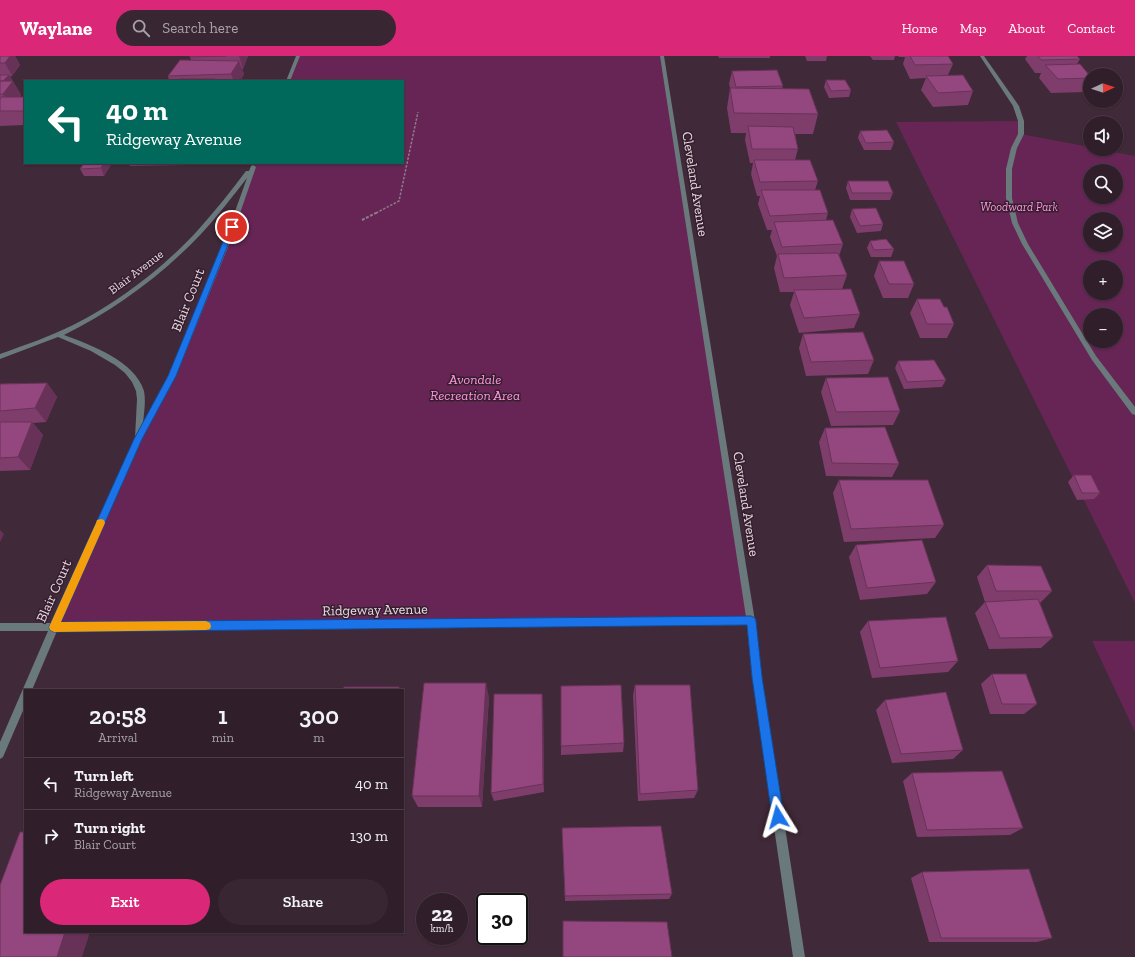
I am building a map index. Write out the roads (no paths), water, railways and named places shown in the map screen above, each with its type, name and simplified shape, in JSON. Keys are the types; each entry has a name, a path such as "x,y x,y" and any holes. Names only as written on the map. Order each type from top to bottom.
{"street":[{"path":"288,80 298,56"},
{"name":"Cleveland Avenue","path":"662,56 751,621 757,677 799,957"},
{"path":"982,56 1016,106 1021,121 1021,134 1014,148 1008,169 1009,198 1015,223 1025,244 1094,358 1135,412"},
{"name":"Blair Avenue","path":"0,357 59,335 129,293 182,250 214,215 253,165"},
{"name":"Blair Court","path":"27,689 138,439 172,376 227,242 253,165"},
{"name":"Blair Court","path":"59,335 106,356 127,370 140,391 138,439"},
{"name":"Ridgeway Avenue","path":"0,627 751,621"},
{"path":"0,754 24,697"}],"park label":[{"name":"Woodward Park","path":"1019,207"},
{"name":"Avondale Recreation Area","path":"475,388"}]}
